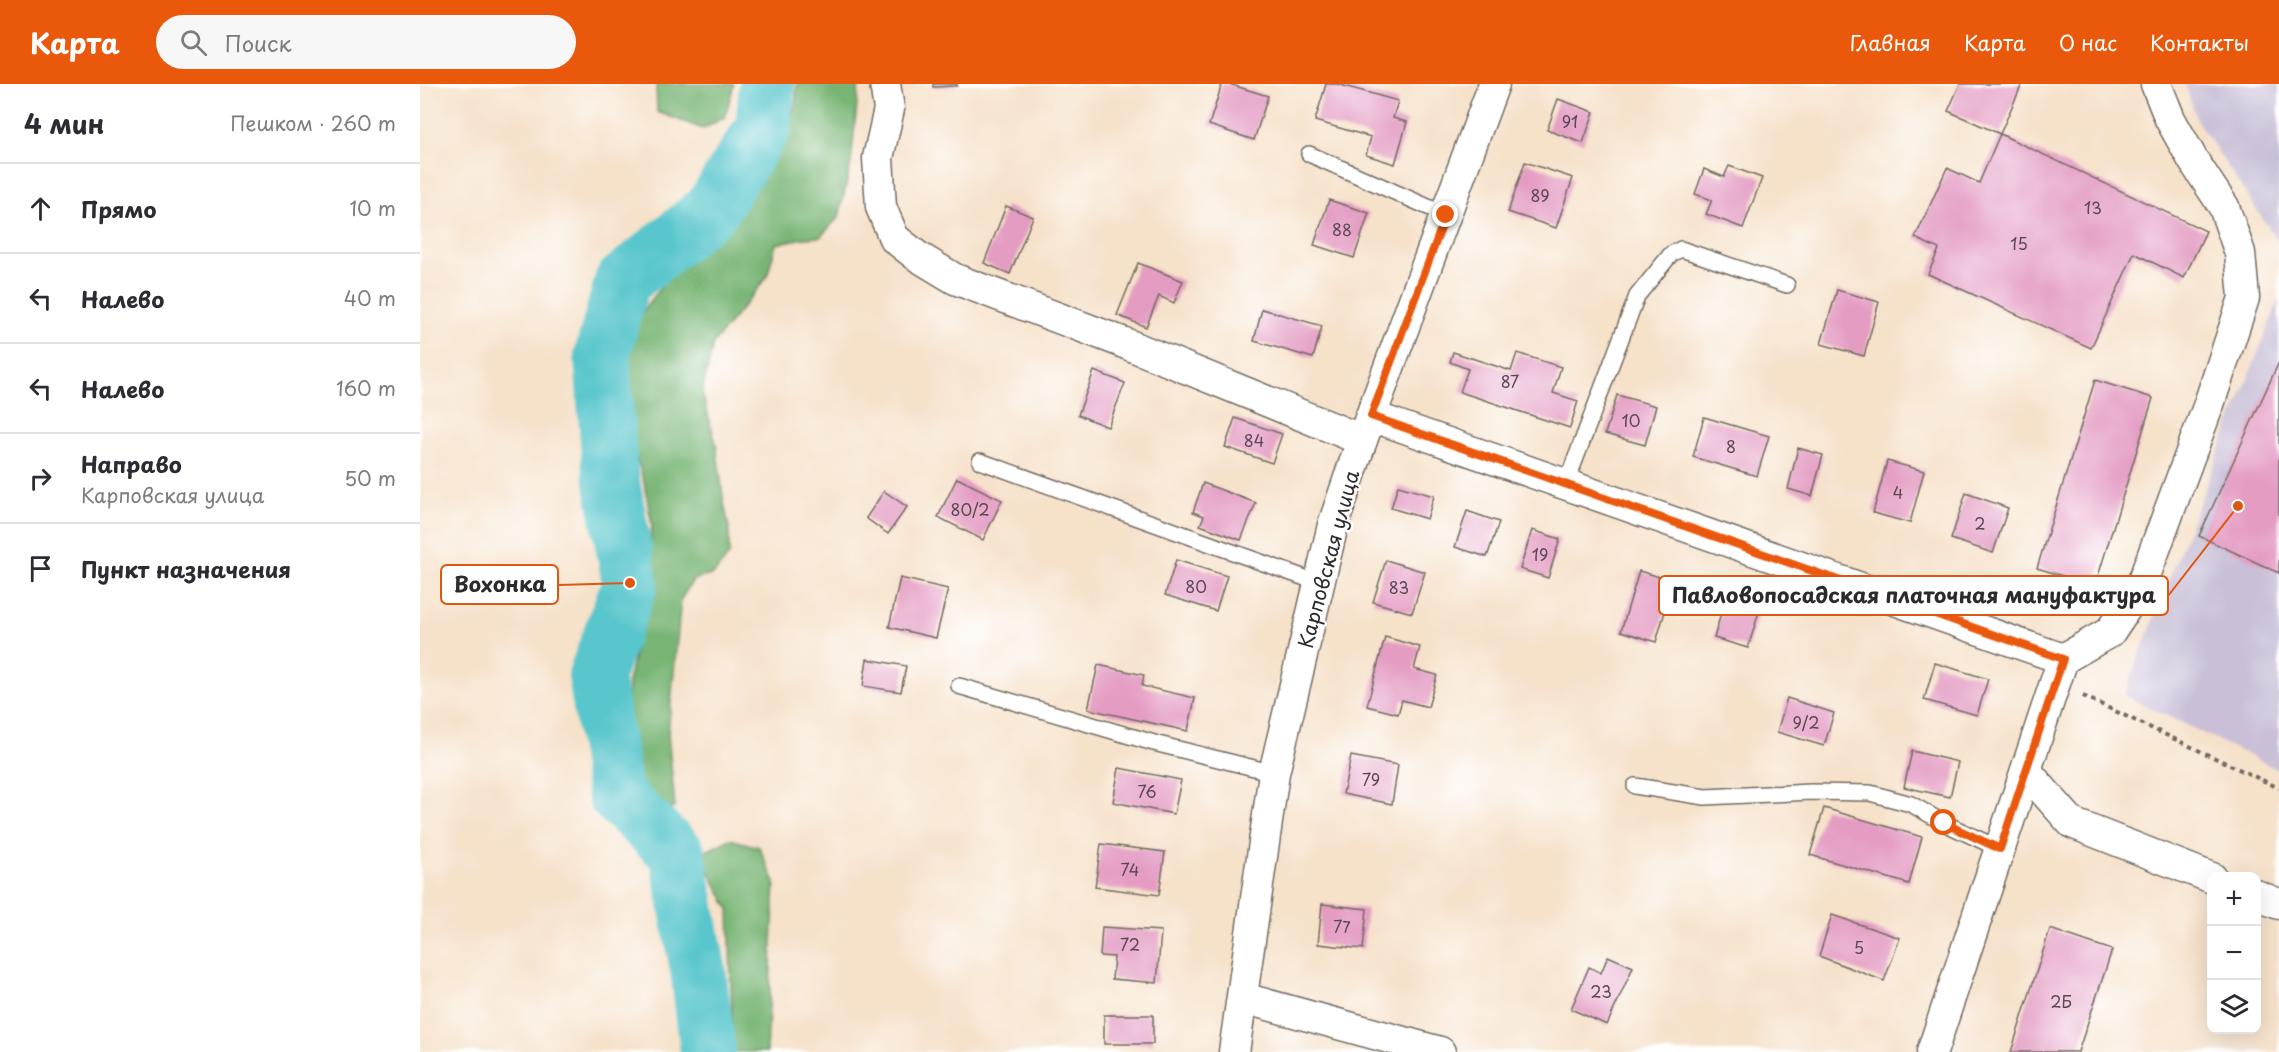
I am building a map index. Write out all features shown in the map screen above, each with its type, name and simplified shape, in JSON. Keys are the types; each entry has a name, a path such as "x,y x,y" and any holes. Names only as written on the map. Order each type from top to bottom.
{"street":[{"path":"885,84 889,110 878,158 881,207 894,238 917,256 955,279 1122,342 1367,428 1566,484 2059,671"},
{"name":"Карповская улица","path":"1234,1052 1274,773 1333,525 1494,84"},
{"path":"1932,1052 2059,671 2110,632 2142,584 2209,404 2244,298 2240,253 2224,207 2170,119 2157,84"},
{"path":"2026,771 2072,824 2207,876"},
{"path":"2261,898 2279,904"},
{"path":"1243,998 1440,1052"}],"lane":[{"path":"1309,154 1446,215"},
{"path":"1566,484 1637,296 1671,254 1682,249 1787,285"},
{"path":"980,461 1318,584"},
{"path":"959,686 1154,743 1274,773"},
{"path":"1635,786 1705,797 1811,792 1870,793 1911,804 1944,823 2000,849"}],"path":[{"path":"2059,671 2279,788"}],"shaded area":[{"path":"2185,84 2279,84 2279,243 2197,121"},
{"path":"2279,299 2279,770 2124,695"}],"green space":[{"path":"656,84 734,84 725,117 703,129 657,112"},
{"path":"797,84 859,84 851,163 839,217 820,237 776,244 767,277 713,344 702,393 716,444 729,528 729,555 714,574 693,580 681,599 668,734 675,807 656,813 645,806 628,762 628,683 646,597 652,525 644,482 627,425 624,364 640,315 666,280 717,234 784,142 795,104"},
{"path":"730,839 759,847 775,882 767,1052 733,1052 729,909 700,854"}],"building":[{"path":"933,84 957,84 957,86 933,87"},
{"path":"1222,84 1268,96 1254,140 1209,125"},
{"path":"1326,84 1337,84 1398,101 1393,118 1407,122 1395,164 1366,155 1371,137 1315,121"},
{"path":"1960,84 2022,84 2000,134 1948,111"},
{"path":"1558,99 1594,112 1583,143 1547,130"},
{"path":"2000,134 2206,231 2184,278 2134,253 2091,348 1928,274 1939,249 1915,238 1947,168 1979,183"},
{"path":"1525,162 1573,178 1556,228 1508,212"},
{"path":"1729,166 1762,178 1743,228 1706,214 1712,200 1695,194 1704,169 1724,177"},
{"path":"1329,200 1369,213 1354,258 1314,245"},
{"path":"1006,206 1033,217 1010,274 984,263"},
{"path":"1138,263 1183,281 1174,303 1159,296 1146,327 1117,315"},
{"path":"1837,290 1879,302 1864,356 1821,344"},
{"path":"1262,309 1322,326 1313,358 1254,341"},
{"path":"1453,352 1511,371 1517,353 1561,367 1553,393 1578,401 1570,428 1460,392 1468,369 1450,362"},
{"path":"2279,362 2279,573 2199,536"},
{"path":"1094,371 1125,383 1108,427 1078,415"},
{"path":"2095,380 2153,398 2095,586 2037,568"},
{"path":"1617,395 1656,406 1645,445 1605,434"},
{"path":"1704,417 1769,436 1757,476 1693,457"},
{"path":"1235,418 1282,434 1272,463 1225,447"},
{"path":"1798,448 1823,455 1812,496 1788,489"},
{"path":"1887,461 1924,471 1910,523 1873,513"},
{"path":"957,478 1002,500 983,540 938,517"},
{"path":"1203,483 1256,503 1241,540 1200,525 1204,516 1193,512"},
{"path":"1398,486 1434,496 1427,519 1391,508"},
{"path":"884,491 907,507 888,534 866,518"},
{"path":"1966,493 2008,508 1993,553 1951,539"},
{"path":"1467,511 1499,522 1487,557 1455,547"},
{"path":"1532,530 1560,539 1548,578 1520,569"},
{"path":"1176,560 1227,576 1216,611 1165,595"},
{"path":"1386,560 1425,572 1412,613 1373,602"},
{"path":"1639,571 1674,581 1656,642 1621,631"},
{"path":"900,578 948,589 936,638 889,627"},
{"path":"1726,596 1761,605 1748,648 1714,638"},
{"path":"1385,637 1420,647 1414,669 1437,675 1428,707 1402,700 1398,714 1367,706"},
{"path":"867,659 906,666 901,692 863,686"},
{"path":"1935,663 1988,679 1977,715 1924,700"},
{"path":"1098,665 1144,675 1142,686 1195,698 1188,731 1088,709"},
{"path":"1787,698 1834,713 1824,746 1777,732"},
{"path":"1912,751 1958,762 1950,797 1904,787"},
{"path":"1351,756 1398,765 1392,804 1343,794"},
{"path":"1119,768 1181,780 1174,814 1113,802"},
{"path":"1824,808 1922,837 1909,884 1810,855"},
{"path":"1101,844 1165,852 1159,895 1095,887"},
{"path":"1322,904 1367,909 1363,949 1318,944"},
{"path":"1832,915 1900,938 1884,981 1819,956"},
{"path":"1102,927 1161,931 1157,983 1112,979 1114,957 1100,956"},
{"path":"2050,929 2112,950 2078,1052 2011,1052"},
{"path":"1608,956 1633,967 1607,1025 1571,1009 1589,967 1601,973"},
{"path":"1104,1015 1153,1015 1153,1044 1104,1044"}],"waterway":[{"path":"708,1052 698,969 677,853 616,796 596,676 630,583 610,471 602,356 622,282 711,210 763,128 767,84"}],"place":[{"name":"Павловопосадская платочная мануфактура","path":"2238,506"},
{"name":"Вохонка","path":"630,583"}],"route":[{"path":"1446,215 1371,416 2063,659 2000,849 1944,823"}]}
